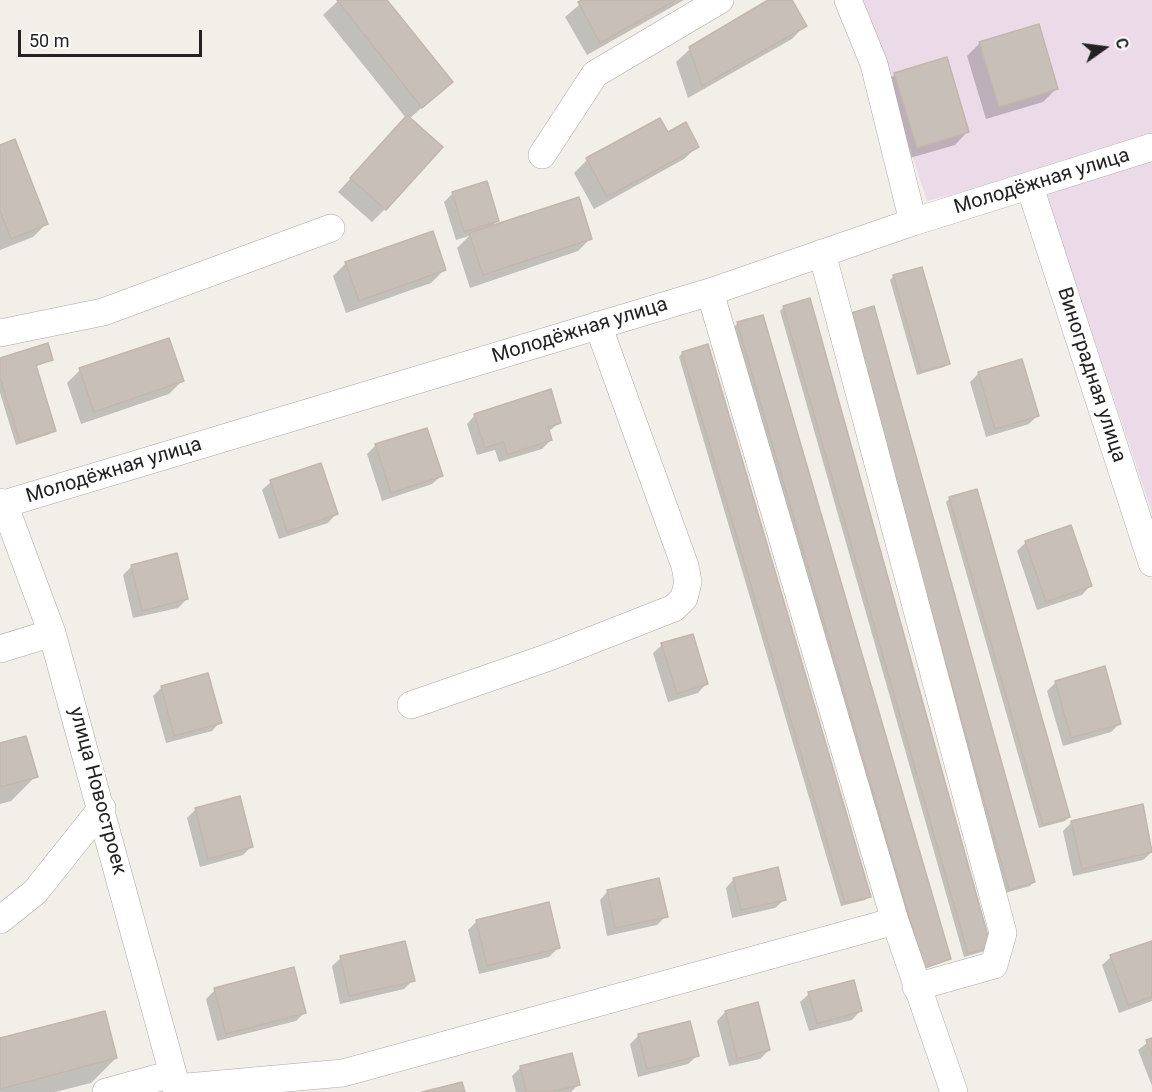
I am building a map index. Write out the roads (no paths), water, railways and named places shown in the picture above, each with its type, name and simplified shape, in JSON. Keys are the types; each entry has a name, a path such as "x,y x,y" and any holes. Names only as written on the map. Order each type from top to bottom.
{"street":[{"path":"542,155 595,74 720,0"},
{"path":"848,0 874,63 913,222"},
{"name":"Молодёжная улица","path":"2,503 710,292 913,222 1152,147"},
{"name":"Виноградная улица","path":"1030,187 1152,562"},
{"path":"0,333 103,312 331,228"},
{"path":"822,253 1003,933 994,965 916,987"},
{"path":"710,292 895,921 954,1092"},
{"path":"411,705 549,657 674,608 684,598 688,582 685,566 598,325"},
{"name":"улица Новостроек","path":"2,503 52,633 102,808 176,1084"},
{"path":"0,649 52,633"},
{"path":"0,920 35,892 102,808"},
{"path":"106,1092 176,1084 343,1073 895,921"}]}
